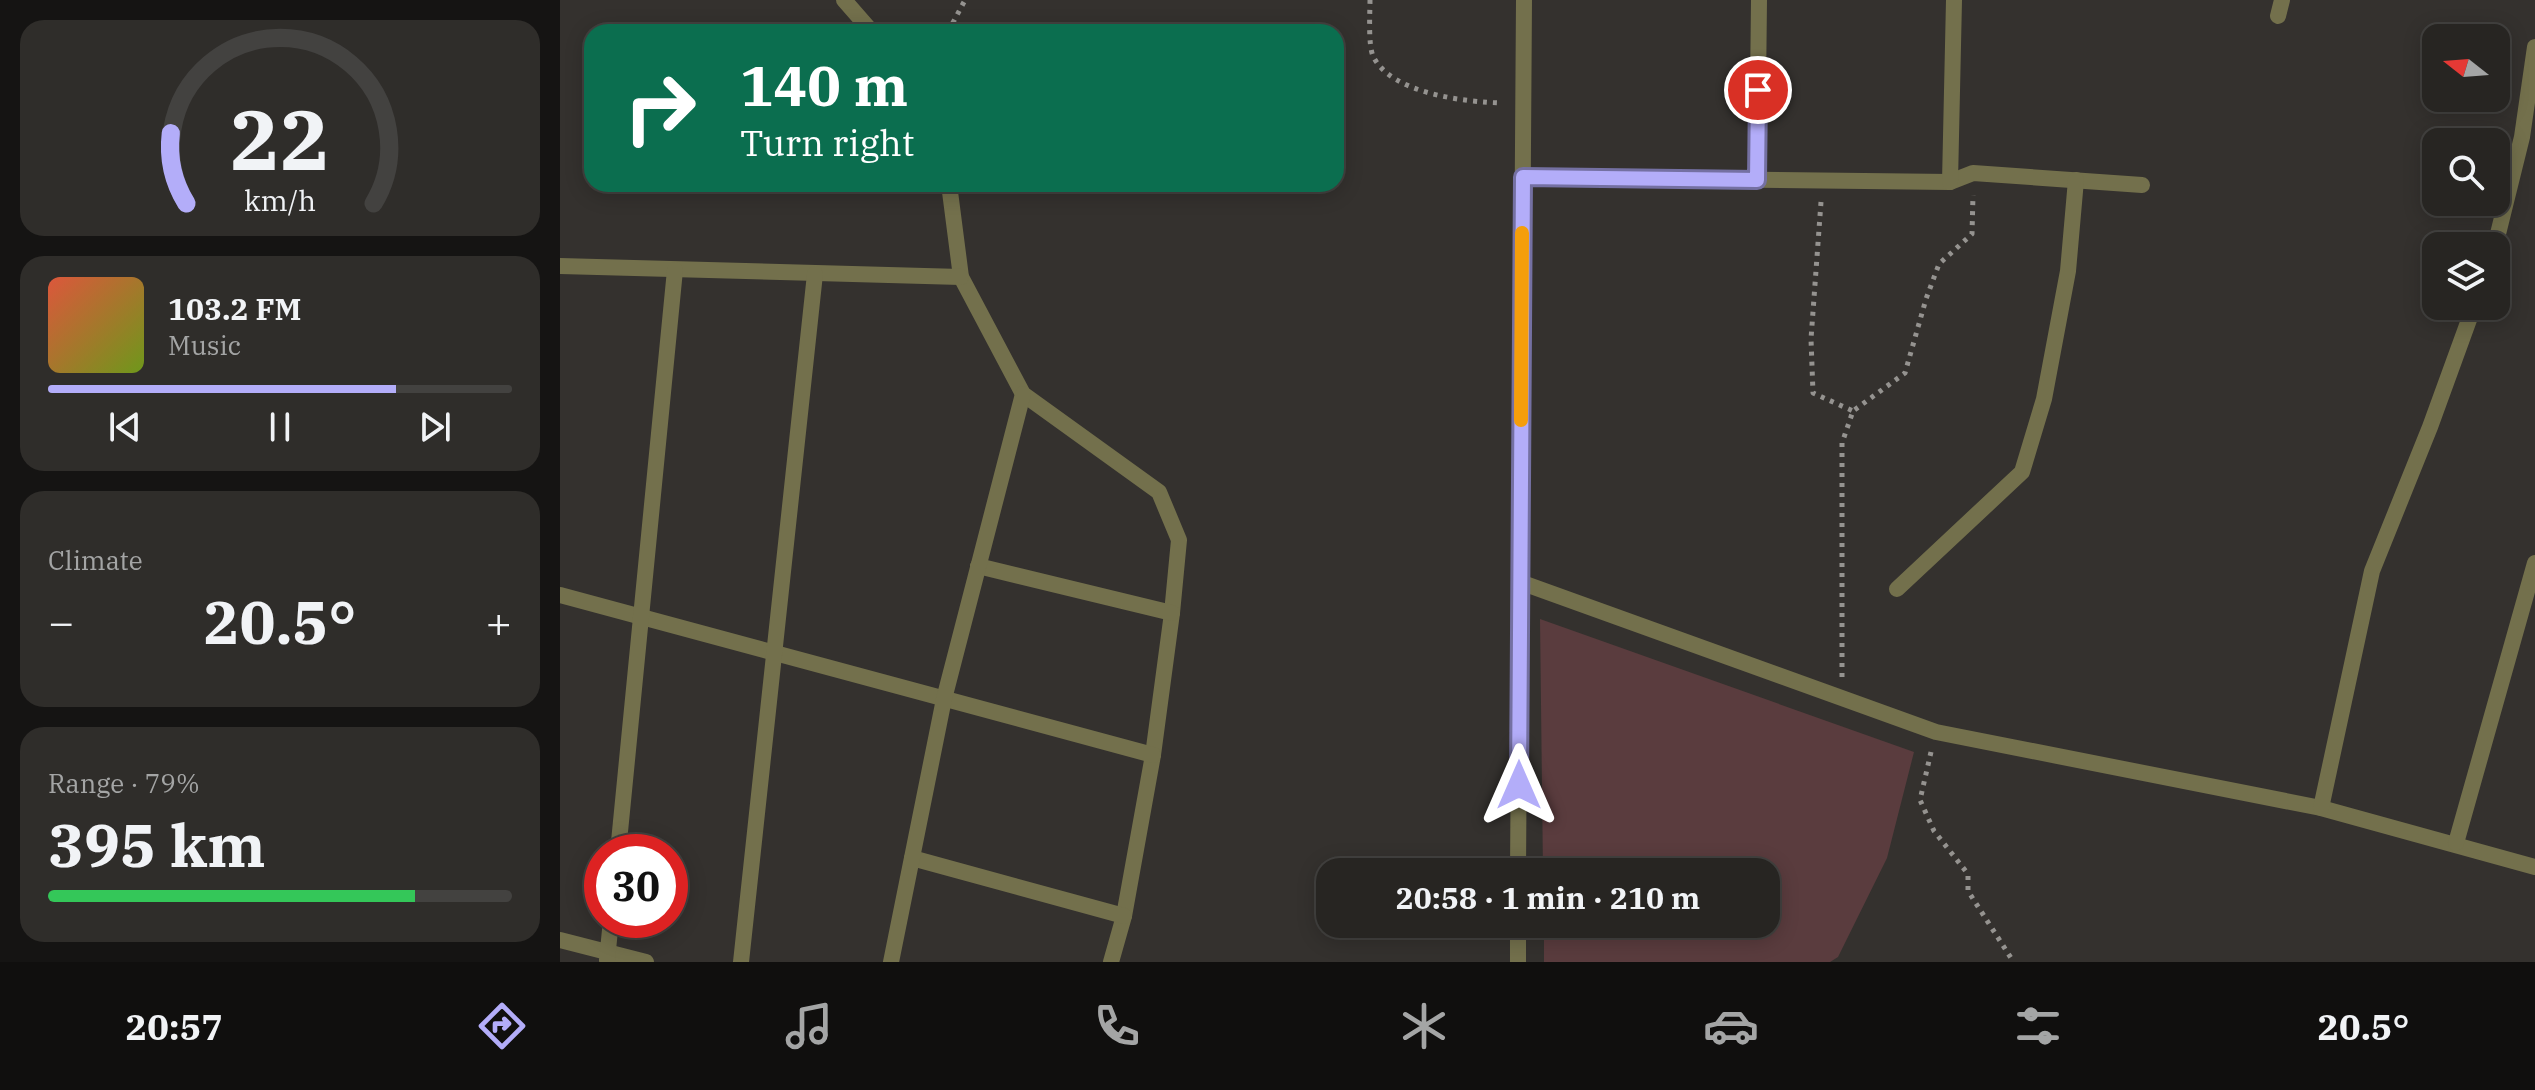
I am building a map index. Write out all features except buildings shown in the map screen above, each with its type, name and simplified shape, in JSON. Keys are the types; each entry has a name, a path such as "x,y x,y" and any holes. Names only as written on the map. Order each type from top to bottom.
{"street":[{"path":"844,0 865,24"},
{"path":"1518,858 1524,0"},
{"path":"1757,180 1759,0"},
{"path":"1950,182 1954,0"},
{"path":"2499,232 2529,140 2535,47"},
{"path":"1523,177 1950,182 1973,173 2142,185"},
{"path":"1897,589 2022,472 2044,399 2066,286 2076,180"},
{"path":"950,192 961,277 1023,394 1159,492 1179,540 1153,755 1124,916 1111,962"},
{"path":"560,266 961,277"},
{"path":"620,834 675,270"},
{"path":"741,962 815,274"},
{"path":"2321,808 2372,571 2469,320"},
{"path":"891,962 944,699 1023,394"},
{"path":"2456,843 2535,563"},
{"path":"978,566 1172,613"},
{"path":"1520,582 1936,732 2321,808 2535,867"},
{"path":"560,595 1153,755"},
{"path":"912,858 1124,916"},
{"path":"1518,938 1518,962"},
{"path":"560,940 607,957 646,962"}],"path":[{"path":"952,24 965,0"},
{"path":"1370,0 1373,55 1386,71 1407,85 1431,93 1474,102 1523,104"},
{"path":"1842,698 1842,443 1853,411 1905,373 1939,264 1972,234 1973,173"},
{"path":"1822,181 1811,339 1813,393 1853,411"},
{"path":"1936,732 1920,800 1934,831 1968,874 1968,891 2011,958 2010,962"}],"shaded area":[{"path":"1540,619 1914,752 1887,858 1838,957 1830,962 1544,962 1544,938 1780,938 1780,858 1543,858"}],"slow traffic":[{"path":"1521,420 1522,233"}],"route":[{"path":"1519,785 1523,177 1757,180 1758,90"}]}
